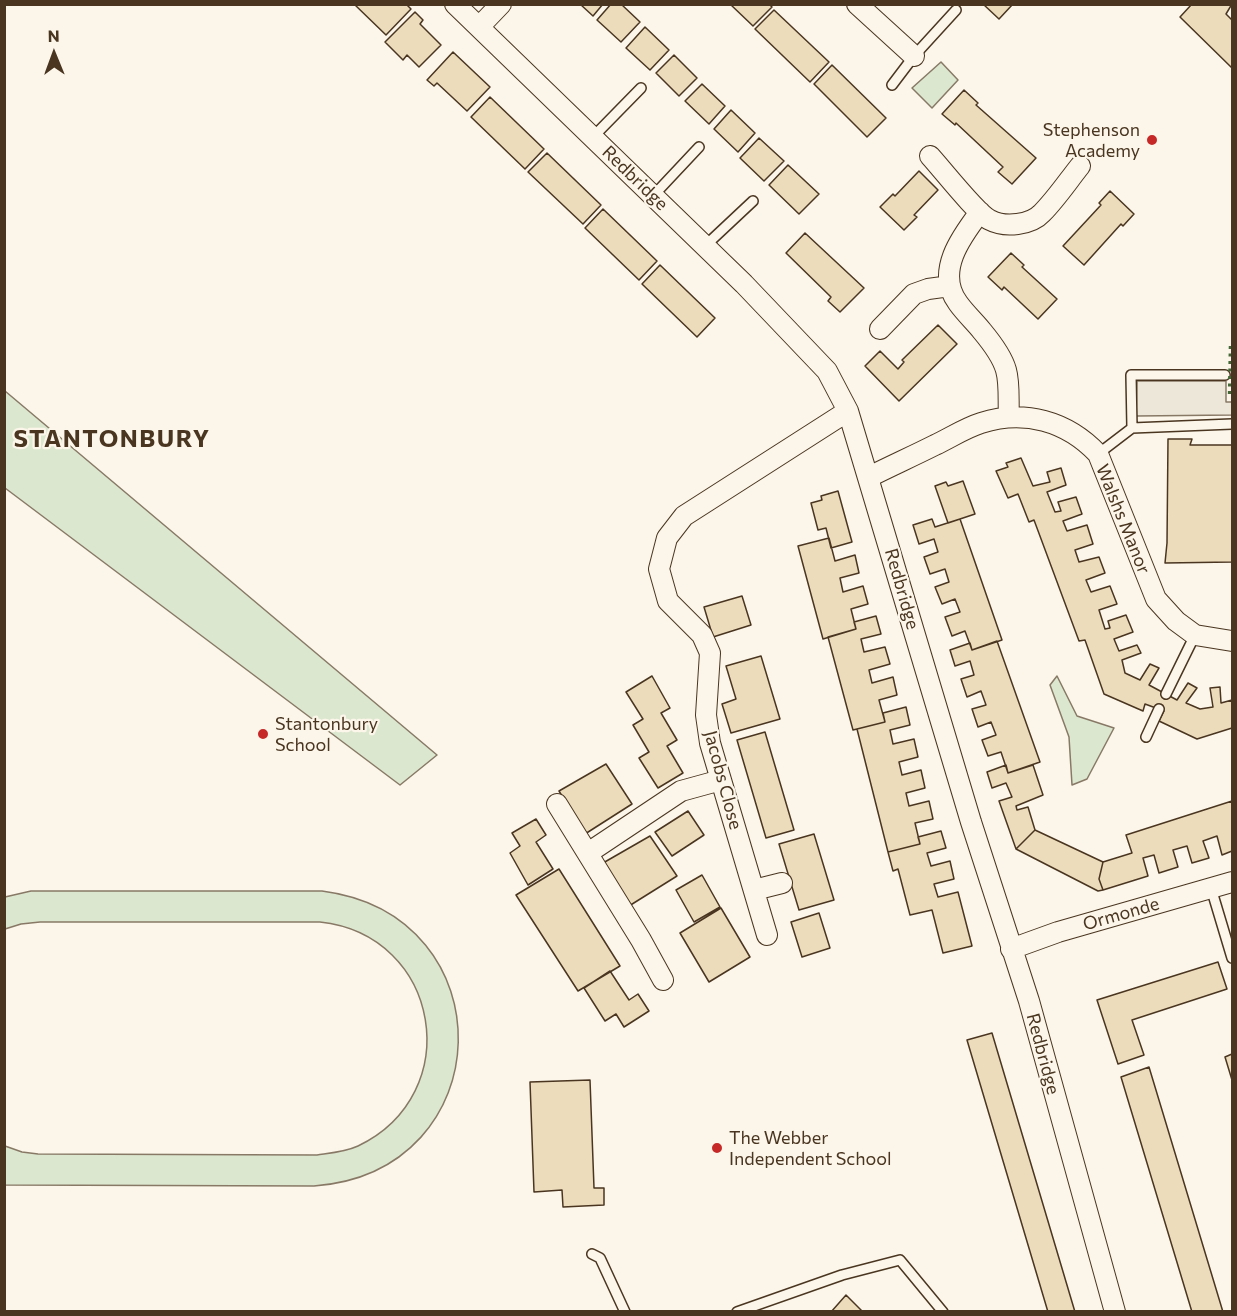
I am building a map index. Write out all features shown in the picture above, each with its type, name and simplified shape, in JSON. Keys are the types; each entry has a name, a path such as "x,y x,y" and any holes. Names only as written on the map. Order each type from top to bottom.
{"street":[{"name":"Redbridge","path":"455,4 705,246 827,371 848,411 971,822 1029,1001 1115,1311"},
{"path":"479,27 501,4"},
{"path":"857,4 914,56"},
{"path":"930,156 990,221 1008,224 1029,222 1042,214 1080,166"},
{"path":"981,212 968,228 953,255 949,272 950,286 957,302 995,347 1007,371 1009,416"},
{"path":"880,329 914,294 928,289 950,286"},
{"name":"Jacobs Close","path":"767,935 710,743 706,715 710,654 702,635 668,601 659,569 667,538 684,516 848,411"},
{"name":"Walshs Manor","path":"869,477 979,423 1009,416 1037,419 1062,427 1083,439 1098,454 1156,599 1176,621 1195,635 1233,641"},
{"path":"588,853 681,791 721,780"},
{"path":"557,804 588,853 647,935 663,980"},
{"name":"Ormonde","path":"1011,950 1058,933 1233,882"},
{"path":"754,890 782,883"}],"lane":[{"path":"892,85 914,56 956,10"},
{"path":"593,138 641,88"},
{"path":"653,196 699,147"},
{"path":"705,246 753,201"},
{"path":"1132,428 1131,375 1225,375"},
{"path":"1098,454 1132,428 1233,424"},
{"path":"1166,694 1195,635"},
{"path":"1146,737 1159,709"},
{"path":"1211,888 1233,958"},
{"path":"592,1254 600,1258 625,1311"},
{"path":"736,1311 842,1275 900,1260 944,1311"}],"green space":[{"path":"941,62 958,80 932,108 912,88"},
{"path":"4,391 437,755 400,785 5,488"},
{"path":"1057,676 1077,716 1114,728 1087,779 1072,785 1069,737 1050,685"},
{"path":"31,891 322,891 383,910 426,945 451,991 458,1042 448,1093 421,1137 376,1170 314,1186 5,1185 5,1146 22,1152 38,1154 317,1155 348,1150 358,1146 393,1122 415,1091 426,1056 425,1019 414,985 392,955 361,933 320,922 40,922 5,929 5,897"}],"shaded area":[{"path":"1137,381 1226,381 1226,402 1232,402 1232,415 1136,416"}],"building":[{"path":"354,4 406,4 411,9 386,35"},
{"path":"580,4 603,4 593,16"},
{"path":"611,4 621,4 640,22 621,42 597,20"},
{"path":"730,4 769,4 772,7 753,26"},
{"path":"983,4 1013,4 999,19"},
{"path":"1192,4 1232,4 1226,14 1232,20 1232,68 1180,17"},
{"path":"774,10 829,62 810,82 755,29"},
{"path":"415,12 423,20 420,24 441,45 419,67 407,55 403,60 385,42"},
{"path":"645,27 669,50 650,70 626,48"},
{"path":"453,52 490,87 467,111 437,83 434,86 427,80"},
{"path":"674,55 697,78 679,96 656,73"},
{"path":"832,65 886,118 867,137 814,84"},
{"path":"702,84 725,106 709,124 685,101"},
{"path":"964,90 978,103 976,105 1036,158 1012,184 998,172 1003,167 956,123 955,125 942,114"},
{"path":"490,97 544,149 525,169 471,117"},
{"path":"731,110 755,133 738,152 714,129"},
{"path":"759,138 784,161 764,181 740,158"},
{"path":"547,153 601,205 583,224 528,172"},
{"path":"788,165 819,194 799,214 769,185"},
{"path":"919,171 938,190 914,215 917,217 904,230 880,207 893,194 895,196"},
{"path":"1110,191 1134,214 1123,226 1121,224 1084,265 1063,246 1101,205 1099,203"},
{"path":"603,209 657,261 639,280 585,228"},
{"path":"805,233 864,288 840,312 828,301 831,297 786,253"},
{"path":"1011,253 1024,265 1022,267 1057,299 1038,319 1004,287 1002,290 988,277"},
{"path":"660,265 715,318 697,337 642,284"},
{"path":"938,325 957,344 899,401 865,366 880,351 898,369 904,362 902,360"},
{"path":"1168,439 1192,439 1190,445 1232,445 1232,562 1165,563"},
{"path":"1021,458 1033,486 1050,482 1047,472 1061,468 1066,485 1047,492 1055,512 1061,511 1058,502 1076,497 1082,514 1063,521 1067,531 1087,525 1093,544 1075,550 1079,562 1099,557 1105,573 1086,580 1091,592 1110,586 1117,604 1099,610 1105,629 1110,628 1108,621 1126,615 1133,632 1114,639 1119,651 1137,645 1141,653 1122,660 1125,673 1140,680 1150,664 1159,668 1149,685 1177,700 1188,683 1197,688 1186,703 1200,709 1213,707 1210,688 1220,687 1221,703 1232,700 1232,728 1197,739 1159,721 1164,711 1145,704 1143,711 1104,694 1085,640 1079,641 1034,520 1029,522 1018,494 1008,498 996,471 1008,467 1006,463"},
{"path":"963,481 975,514 948,523 935,486 946,482 948,486"},
{"path":"838,491 852,542 831,548 826,528 818,530 811,503 822,500 821,496"},
{"path":"932,519 935,527 960,519 1002,640 972,650 965,631 952,636 945,617 960,612 955,599 942,604 935,587 949,582 945,569 930,574 924,557 938,552 934,539 919,544 913,525"},
{"path":"829,538 835,561 855,555 859,573 840,578 843,592 863,586 868,604 851,609 856,629 823,639 798,546"},
{"path":"742,596 751,625 713,637 704,607"},
{"path":"876,616 881,634 861,639 864,652 885,647 890,664 869,670 872,683 893,677 897,695 879,700 885,722 853,730 828,637 856,629 854,622"},
{"path":"997,641 1040,762 1008,773 1001,752 988,756 982,740 996,735 991,722 978,727 972,709 986,705 981,691 967,697 961,679 974,675 970,661 955,666 950,650 970,643 972,650"},
{"path":"761,656 780,719 731,733 722,704 736,699 726,666"},
{"path":"652,676 670,708 661,713 677,740 667,746 683,773 658,788 639,758 649,752 633,725 643,719 626,692"},
{"path":"906,707 910,725 890,730 893,744 914,739 918,757 899,762 902,775 921,770 925,788 906,793 909,806 929,801 933,819 915,823 920,844 888,852 857,729 885,722 883,713"},
{"path":"765,732 794,830 766,838 737,740"},
{"path":"606,764 632,804 585,834 559,791"},
{"path":"1006,765 1008,773 1033,765 1043,795 1016,806 1017,810 1028,807 1035,830 1016,849 999,801 1012,797 1006,783 992,788 987,772"},
{"path":"1232,801 1232,851 1222,855 1217,836 1203,841 1209,858 1192,863 1187,846 1173,850 1178,867 1159,873 1154,855 1143,858 1148,876 1103,890 1099,879 1103,862 1132,853 1126,835"},
{"path":"688,811 704,835 672,856 655,832"},
{"path":"536,819 546,835 536,842 553,869 528,885 510,853 520,846 512,833"},
{"path":"1035,830 1103,862 1099,879 1103,890 1098,891 1016,849"},
{"path":"941,831 946,848 927,853 931,866 950,861 954,879 934,884 938,897 958,892 972,946 943,953 932,910 910,915 898,869 893,871 888,852 920,844 918,837"},
{"path":"814,834 834,900 799,910 779,844"},
{"path":"650,836 677,876 629,906 603,863"},
{"path":"559,869 620,966 578,991 516,895"},
{"path":"702,875 720,907 694,922 676,890"},
{"path":"721,908 750,957 709,982 680,933"},
{"path":"819,913 830,948 802,957 791,922"},
{"path":"1218,962 1227,989 1132,1020 1144,1055 1118,1064 1097,1000"},
{"path":"610,971 629,1000 638,994 649,1011 624,1027 616,1014 605,1021 584,988"},
{"path":"992,1033 1075,1312 1048,1312 967,1040"},
{"path":"1232,1054 1232,1080 1225,1057"},
{"path":"1149,1067 1223,1312 1192,1312 1121,1077"},
{"path":"590,1080 594,1188 604,1188 604,1205 563,1207 562,1190 534,1192 530,1082"},
{"path":"846,1295 863,1312 831,1312"}],"hedge":[{"path":"1231,346 1230,397 1232,397"}],"place":[{"name":"Stephenson Academy","path":"1152,140"},
{"name":"Stantonbury School","path":"263,734"},
{"name":"The Webber Independent School","path":"717,1148"}],"district":[{"name":"STANTONBURY","path":"112,439"}]}
